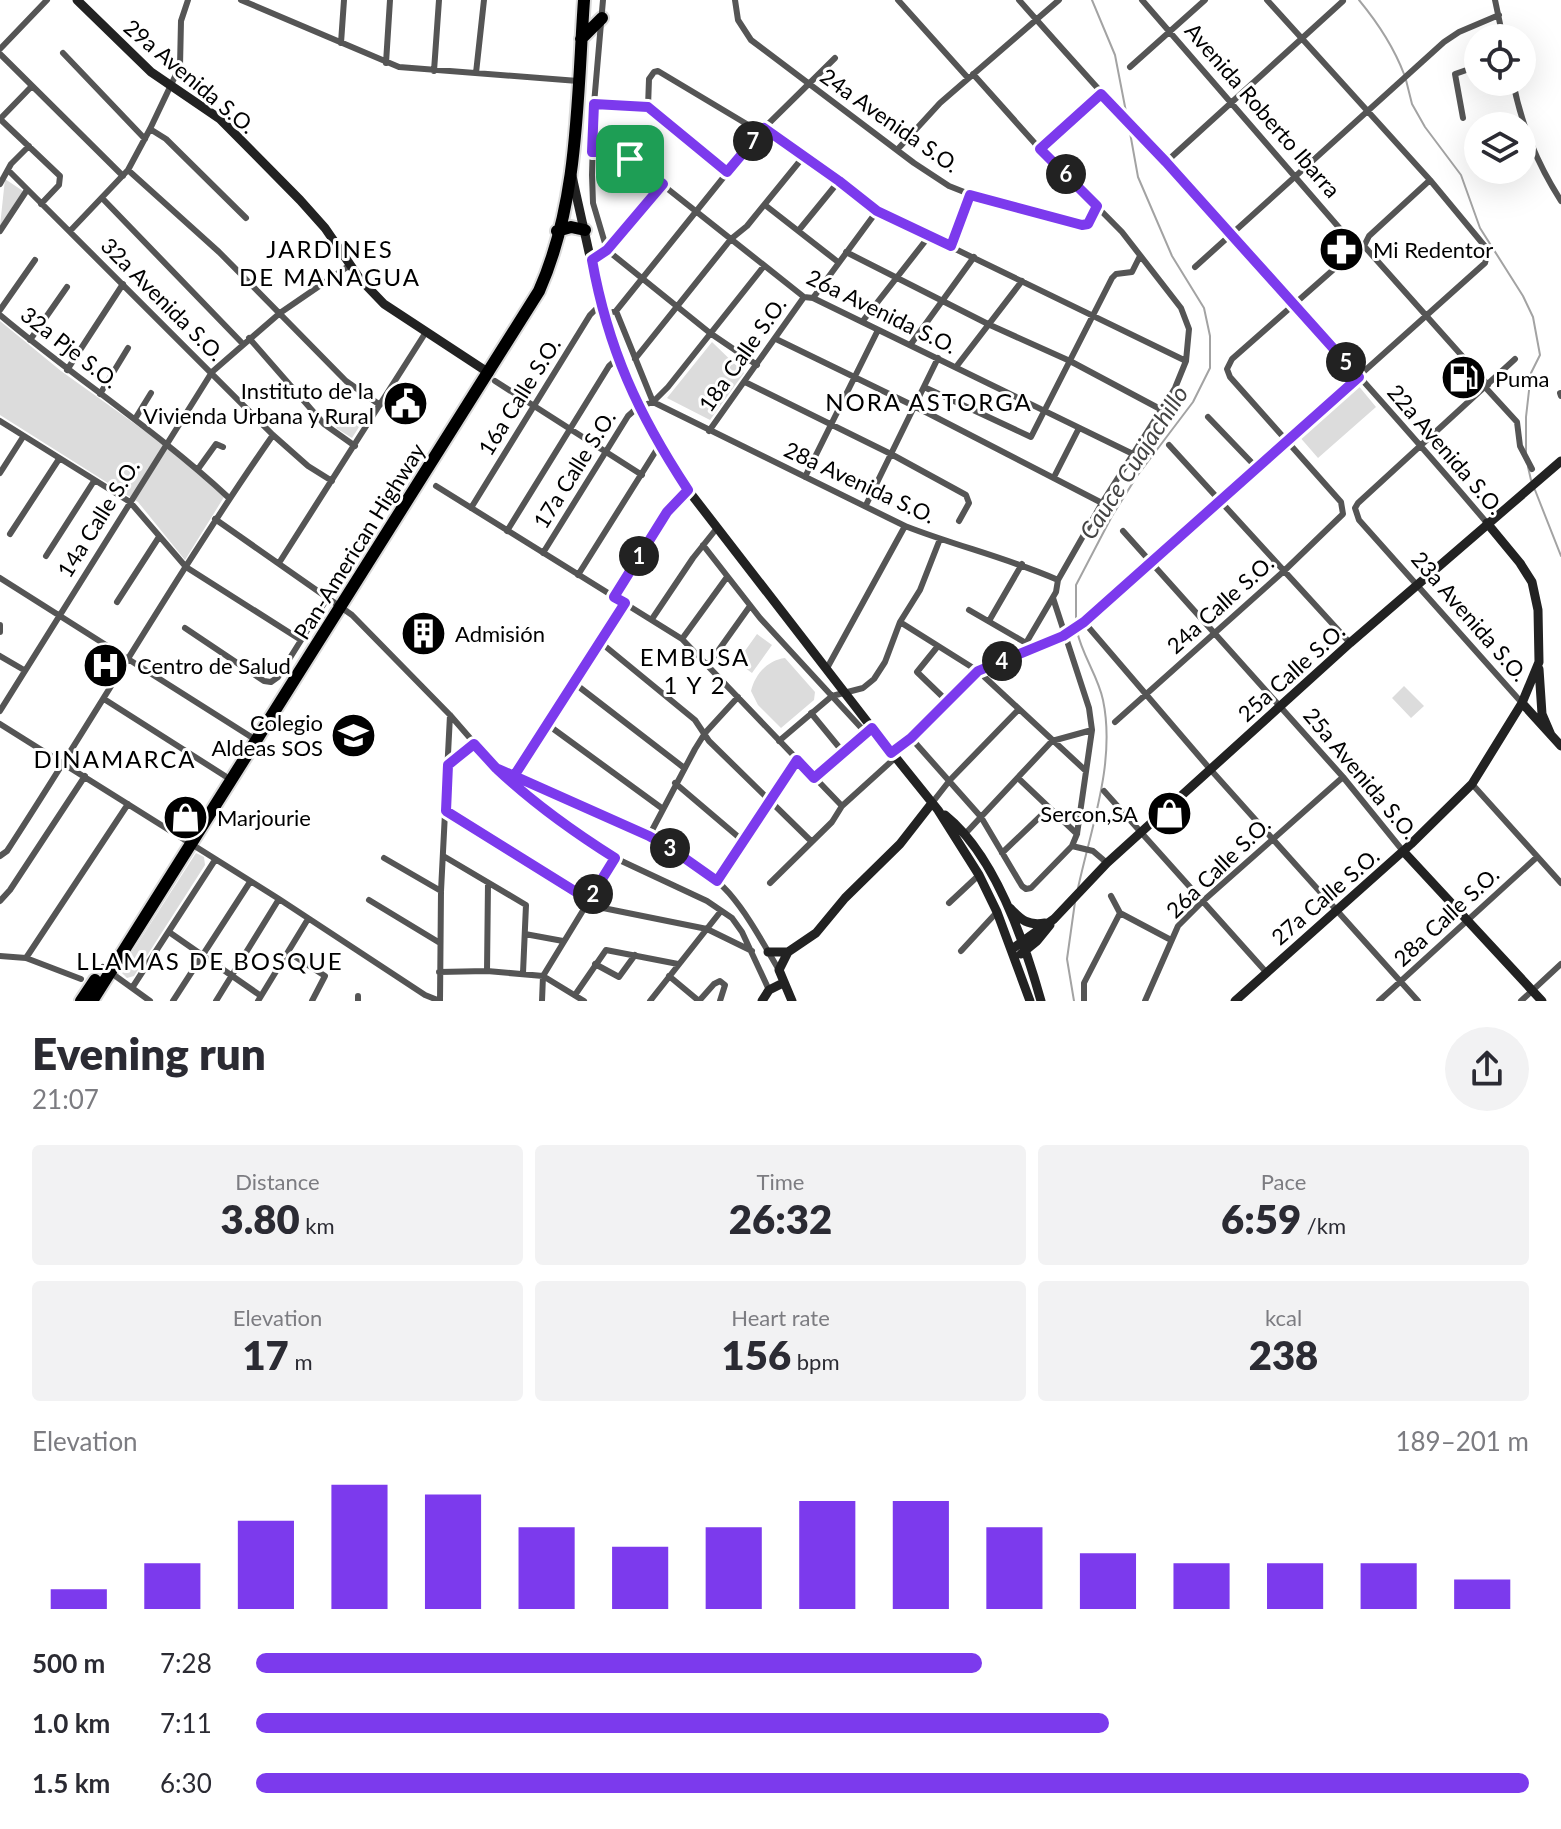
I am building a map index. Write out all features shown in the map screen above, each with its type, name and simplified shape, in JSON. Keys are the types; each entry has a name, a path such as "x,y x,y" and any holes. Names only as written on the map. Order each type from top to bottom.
{"highway":[{"name":"Pan-American Highway","path":"81,1001 106,969 336,601 489,374 558,231 570,169 584,0"},
{"path":"581,39 602,18"},
{"path":"558,231 571,227 585,230"},
{"name":"Pan-American Highway","path":"187,841 225,776 253,738"},
{"name":"Pan-American Highway","path":"92,1001 106,969"}],"street":[{"path":"47,0 0,52 126,173 219,252 346,381 380,405"},
{"name":"29a Avenida S.O.","path":"77,0 151,72 220,119 325,228 350,265 384,304 489,374"},
{"path":"70,231 126,173 145,139 180,66 181,21 188,0"},
{"path":"241,0 386,63 434,71 578,81"},
{"path":"341,43 344,0"},
{"path":"386,63 390,0"},
{"path":"434,71 439,0"},
{"path":"476,73 484,0"},
{"path":"603,0 592,152 593,203 607,250 710,333 757,365"},
{"name":"24a Avenida S.O.","path":"735,0 738,20 751,40 949,186 970,195 1082,225 1088,224 1097,206"},
{"path":"898,0 1122,232 1187,319 1189,340 1186,361 1175,388 1102,503 1058,580 1053,598 1027,646"},
{"path":"906,8 915,0"},
{"name":"22a Avenida S.O.","path":"1019,0 1422,447 1520,563 1532,582 1538,610 1539,662 1522,703"},
{"path":"897,150 971,76 1059,0"},
{"name":"Avenida Roberto Ibarra","path":"1142,0 1355,246 1351,254 1294,305"},
{"path":"1130,67 1205,0"},
{"path":"770,883 832,822 842,806 978,671 1027,646 1063,636 1082,623 1485,263 1488,250 1430,180 1267,0"},
{"path":"1495,0 1501,24"},
{"path":"1166,162 1343,1"},
{"path":"1195,267 1459,32 1499,15"},
{"path":"63,53 145,139"},
{"path":"616,311 762,130 835,58"},
{"path":"1463,118 1455,74 1464,71"},
{"path":"648,107 651,75 663,72 804,156 877,211 1186,361"},
{"path":"32,86 0,119 60,176 61,181 41,204"},
{"path":"1040,149 1101,94"},
{"path":"1516,96 1522,124 1534,155 1561,201"},
{"path":"594,104 648,107 727,172"},
{"path":"150,129 166,139 246,218"},
{"path":"0,184 11,164 29,146"},
{"name":"26a Avenida S.O.","path":"592,152 623,155 804,297 813,298 911,344 1133,454"},
{"path":"635,359 731,239 747,226 804,156"},
{"path":"570,169 581,206 602,310 638,407 688,490 843,691 869,731"},
{"name":"32a Avenida S.O.","path":"8,170 273,435 301,461 332,481"},
{"path":"1430,180 1372,233 1364,246 1517,422 1520,446 1532,469"},
{"path":"799,230 839,181"},
{"path":"592,260 607,250 663,184"},
{"path":"0,231 27,190"},
{"path":"951,246 970,195"},
{"path":"102,198 246,341 324,424 355,446"},
{"path":"581,206 593,203"},
{"path":"765,205 838,262"},
{"name":"18a Calle S.O.","path":"813,298 877,211"},
{"path":"862,322 930,235"},
{"path":"846,252 990,325 1070,361 1162,410"},
{"path":"924,387 1031,437 1112,278 1116,274 1132,272 1140,256"},
{"path":"911,344 974,257"},
{"path":"0,313 35,260"},
{"name":"14a Calle S.O.","path":"0,711 212,372 280,313 350,265"},
{"path":"638,407 653,402 764,266"},
{"path":"956,367 1022,281"},
{"path":"67,370 123,284"},
{"path":"30,340 67,287"},
{"name":"18a Calle S.O.","path":"709,431 804,297"},
{"path":"1286,440 1230,377 1227,369 1232,359 1294,305"},
{"path":"602,310 616,311"},
{"name":"16a Calle S.O.","path":"471,508 590,315 602,310"},
{"path":"616,311 653,402"},
{"name":"32a Pje S.O.","path":"0,313 67,370 167,443 229,498"},
{"path":"805,477 852,376 878,330"},
{"path":"279,563 426,332"},
{"path":"776,339 1102,503"},
{"path":"100,394 128,348"},
{"path":"507,531 609,366 618,358"},
{"path":"866,505 938,358"},
{"path":"1422,447 1515,359"},
{"path":"489,374 642,475"},
{"path":"745,382 966,495 969,503 959,521"},
{"path":"135,419 151,393"},
{"name":"28a Avenida S.O.","path":"653,402 905,526 1022,564 1058,580"},
{"name":"17a Calle S.O.","path":"543,553 628,416 638,407"},
{"path":"1208,417 1256,467"},
{"path":"0,421 130,502 186,567 301,640"},
{"path":"1054,477 1079,428"},
{"path":"0,856 7,851 64,764 215,519 273,435"},
{"path":"0,473 23,437"},
{"name":"24a Calle S.O.","path":"1115,722 1339,520 1344,508 1341,502 1286,440"},
{"path":"198,469 216,444 223,447"},
{"path":"1169,445 1350,643"},
{"path":"578,575 659,446"},
{"name":"23a Avenida S.O.","path":"1422,447 1358,503 1355,508 1359,520 1561,746"},
{"path":"10,534 59,459"},
{"name":"25a Calle S.O.","path":"1019,950 1089,880 1210,769 1561,461"},
{"path":"46,556 94,481"},
{"path":"436,486 682,639 842,806"},
{"path":"614,597 667,512 688,490"},
{"path":"215,519 336,601 372,634 532,803 615,858 707,901 732,918 752,951 769,990"},
{"path":"826,670 905,526"},
{"path":"652,619 717,528"},
{"name":"25a Avenida S.O.","path":"1123,531 1343,777 1403,851 1542,1001"},
{"path":"117,602 159,537"},
{"path":"779,741 832,696 863,688 874,679 885,662 900,622 920,590 940,539"},
{"path":"703,545 750,606 832,696 893,755 935,806 979,875 1034,978 1041,1001"},
{"path":"989,621 1022,564"},
{"path":"185,628 264,681 271,682 301,640 336,601 345,570"},
{"path":"682,639 727,577"},
{"path":"0,578 253,738"},
{"path":"911,738 981,817 1026,889 1031,888 1072,846 1077,834 1092,730 1089,708 1053,598"},
{"path":"514,776 625,603"},
{"path":"708,665 750,606"},
{"path":"969,610 1027,646"},
{"path":"900,622 978,671 1086,771"},
{"path":"1082,623 1418,1001"},
{"path":"0,625 0,632"},
{"path":"600,642 695,720 769,801 811,841"},
{"path":"938,646 917,672 948,702"},
{"path":"0,656 24,670"},
{"path":"1539,662 1542,714 1551,735"},
{"path":"574,683 683,767"},
{"path":"649,836 683,767 705,733 738,697"},
{"path":"104,699 225,776"},
{"name":"27a Calle S.O.","path":"1235,1001 1403,851 1472,784 1522,703"},
{"path":"779,970 788,952 816,933 845,898 935,806 950,780 1019,709"},
{"path":"811,713 843,752"},
{"path":"0,724 279,899 425,995 440,1001 441,891 450,715"},
{"path":"548,725 663,809"},
{"path":"965,834 1052,741 1092,730"},
{"path":"814,778 869,731"},
{"path":"448,765 474,744"},
{"path":"717,881 797,760"},
{"path":"496,768 649,836 717,881 740,907 779,970 792,1001"},
{"path":"0,901 85,776"},
{"name":"26a Calle S.O.","path":"1145,1001 1178,926 1343,777"},
{"path":"1018,778 1077,834"},
{"path":"675,783 742,840"},
{"path":"1472,784 1561,883"},
{"path":"1104,791 1266,972"},
{"path":"26,958 128,804"},
{"path":"935,806 965,834 989,869 1003,899 1019,950 1030,1001"},
{"path":"1002,853 1049,808"},
{"path":"446,811 589,900 619,913 707,929 752,951"},
{"path":"1072,846 1093,851 1107,863"},
{"path":"445,857 526,905 523,973"},
{"name":"28a Calle S.O.","path":"1379,1001 1537,857"},
{"path":"384,858 441,891"},
{"path":"542,1001 543,976 615,858"},
{"path":"132,988 215,860"},
{"path":"949,903 979,875"},
{"path":"173,1001 250,882"},
{"path":"487,971 488,883"},
{"path":"1111,896 1120,913 1171,940"},
{"path":"216,1001 279,899"},
{"path":"1003,899 1023,921 1037,925 1051,921"},
{"path":"369,900 440,943"},
{"path":"650,1001 721,911"},
{"path":"961,951 997,912"},
{"path":"1084,1001 1084,983 1120,913"},
{"path":"169,932 233,976 260,999 308,919"},
{"name":"25a Calle S.O.","path":"1019,950 1044,934 1051,921"},
{"path":"525,934 563,941"},
{"path":"1034,978 1036,952 1044,934"},
{"path":"575,995 606,950 678,964"},
{"path":"288,952 325,976 312,1001"},
{"path":"768,952 788,952"},
{"path":"595,964 619,977 635,955"},
{"path":"0,956 26,958 81,979"},
{"path":"1521,1001 1561,964"},
{"path":"106,969 150,1001"},
{"path":"439,972 487,971 543,976 584,1001"},
{"path":"669,976 699,1001 720,981 725,985 720,1001"},
{"path":"762,1001 769,990 783,983"}],"shaded area":[{"path":"5,179 23,191 0,226"},
{"path":"0,321 61,371 177,454 224,497 185,560 138,502 0,415"},
{"path":"712,342 744,373 710,420 667,398"},
{"path":"1357,384 1376,407 1318,458 1298,435"},
{"path":"347,413 351,416 348,419 359,427 352,438 336,428"},
{"path":"757,634 772,645 752,673 737,662"},
{"path":"785,658 815,692 814,700 781,728 758,705 751,691 763,669"},
{"path":"1404,686 1424,706 1411,718 1392,698"},
{"path":"196,853 204,857 205,865 134,976 127,978 120,971"}],"waterway":[{"name":"Cauce Cuajachillo","path":"1092,0 1115,55 1127,117"},
{"path":"1359,0 1395,53 1404,74"},
{"path":"1406,80 1412,104 1461,175 1480,228 1533,317 1540,355 1531,373 1526,453"},
{"name":"Cauce Cuajachillo","path":"1076,624 1076,585 1112,516 1137,476 1193,402 1210,368 1210,336 1204,308 1172,256 1138,177 1129,127"},
{"path":"1528,467 1531,480"},
{"path":"1535,490 1561,556"},
{"name":"Cauce Cuajachillo","path":"1077,631 1098,682 1106,723 1100,795 1078,888"},
{"name":"Cauce Cuajachillo","path":"1074,1001 1067,959 1075,902"}],"place":[{"name":"Mi Redentor","path":"1342,249"},
{"name":"Puma","path":"1464,378"},
{"name":"Instituto de la Vivienda Urbana y Rural","path":"405,403"},
{"name":"Admisión","path":"424,633"},
{"name":"Centro de Salud","path":"106,665"},
{"name":"Colegio Aldeas SOS","path":"354,735"},
{"name":"Sercon,SA","path":"1169,813"},
{"name":"Marjourie","path":"186,817"}],"district":[{"name":"JARDINES DE MANAGUA","path":"330,262"},
{"name":"NORA ASTORGA","path":"929,401"},
{"name":"EMBUSA 1 Y 2","path":"695,670"},
{"name":"DINAMARCA","path":"115,758"},
{"name":"LLAMAS DE BOSQUE","path":"210,960"}],"route":[{"path":"630,159 616,152 592,152 594,104 648,107 727,172 764,128 877,211 951,246 970,195 1082,225 1088,224 1097,206 1040,149 1101,94 1359,377 1084,622 1063,636 978,671 911,738 891,753 872,728 814,778 797,760 717,881 649,836 496,768 474,744 448,765 446,811 589,900 615,858 532,803 496,768 514,776 548,725 625,603 614,597 667,512 688,490 638,407 603,315 592,260 607,250 663,184 630,159"}]}
